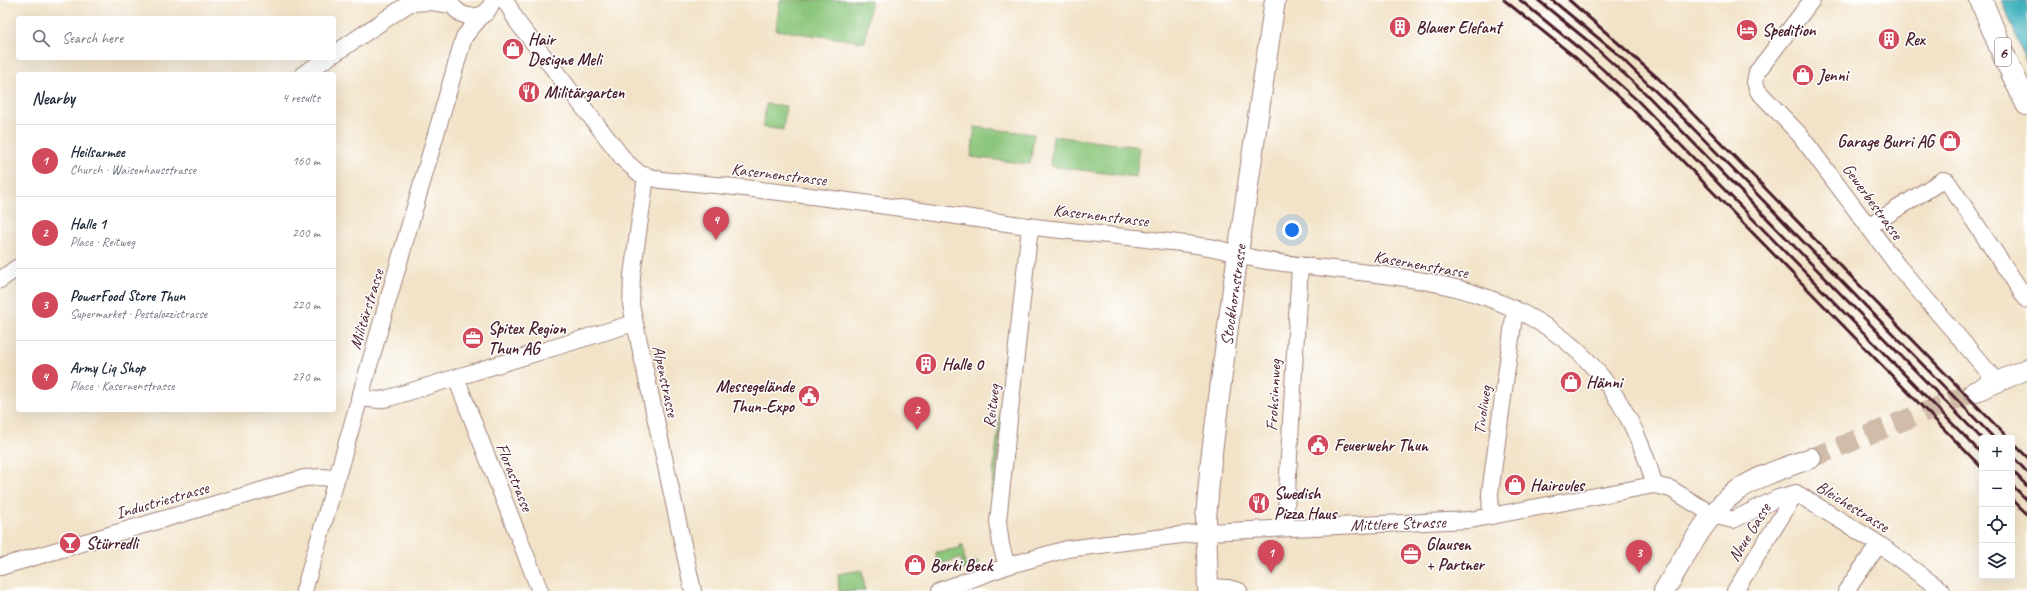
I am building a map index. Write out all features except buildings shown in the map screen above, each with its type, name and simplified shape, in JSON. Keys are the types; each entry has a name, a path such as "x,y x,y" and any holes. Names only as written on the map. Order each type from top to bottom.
{"main road":[{"name":"6","path":"1981,0 2004,56 2027,104"}],"street":[{"name":"Kasernenstrasse","path":"505,0 518,23 625,161 633,170 646,177 850,201 1030,226 1207,247 1238,255 1300,265 1447,284 1515,309 1557,335 1579,352 1599,373 1615,394 1632,423 1650,469 1654,485"},
{"name":"Stockhornstrasse","path":"1208,589 1206,532 1211,460 1238,255 1275,0"},
{"name":"Gewerbestrasse","path":"1812,0 1763,62 1757,72 1755,82 1758,91 1812,150 1897,266 1997,382"},
{"name":"Kasernenstrasse","path":"412,2 431,2 453,6 469,17 488,9 518,23"},
{"path":"336,53 412,2"},
{"path":"453,6 464,38"},
{"name":"Militärstrasse","path":"304,591 359,398 406,243 464,38 488,9"},
{"path":"306,72 325,60"},
{"name":"Alpenstrasse","path":"646,177 632,275 631,305 693,591"},
{"path":"1868,227 1943,180 1947,181 2027,300"},
{"name":"Reitweg","path":"1007,566 1001,545 998,521 1030,226"},
{"name":"Frohsinnweg","path":"1285,527 1300,265"},
{"path":"0,280 16,268"},
{"name":"Tivoliweg","path":"1491,516 1490,493 1515,309"},
{"path":"359,398 378,400 390,398 634,323"},
{"path":"1974,392 2027,370"},
{"name":"Florastrasse","path":"456,378 540,591"},
{"path":"1664,591 1713,515 1730,497 1745,486 1811,458"},
{"name":"Industriestrasse","path":"0,567 304,478 336,478"},
{"name":"Mittlere Strasse","path":"939,591 1007,566 1067,549 1206,532 1285,527 1446,521 1491,516 1654,485 1671,489 1713,515"},
{"name":"Bleichestrasse","path":"1713,515 1733,520 1778,498 1796,493 1879,544 1942,591"},
{"name":"Neue Gasse","path":"1735,591 1796,493"},
{"path":"1846,591 1879,544"},
{"path":"1208,589 1228,588 1240,591"}],"green space":[{"path":"780,0 871,0 865,42 776,30"},
{"path":"766,104 786,106 783,130 763,127"},
{"path":"975,127 1034,134 1030,164 971,157"},
{"path":"1053,136 1140,147 1136,177 1050,166"},
{"path":"1007,352 1010,352 994,496 991,492"},
{"path":"960,545 963,545 965,565 978,561 979,564 962,570 961,558 937,565 936,552 960,548"},
{"path":"862,570 865,591 839,591 838,574"}],"water":[{"path":"2002,0 2027,0 2027,64"}],"tunnel":[{"path":"1811,458 1974,392"}],"railway":[{"path":"1504,0 1576,58 1630,107 1979,465"},
{"path":"1520,0 1581,50 1637,100 1979,451"},
{"path":"1538,0 1588,41 1645,93 1979,436"},
{"path":"1552,0 1614,51 1684,119 1991,435"},
{"path":"1569,0 1659,79 2005,435"},
{"path":"2015,445 2027,457"},
{"path":"2015,459 2027,472"},
{"path":"2013,471 2027,486"},
{"path":"2015,488 2027,500"},
{"path":"2015,502 2027,514"}],"place":[{"name":"Blauer Elefant","path":"1400,27"},
{"name":"Spedition","path":"1747,30"},
{"name":"Rex","path":"1889,39"},
{"name":"Hair Designe Meli","path":"513,49"},
{"name":"Jenni","path":"1803,75"},
{"name":"Militärgarten","path":"529,92"},
{"name":"Garage Burri AG","path":"1950,141"},
{"name":"Army Liq Shop","path":"716,240"},
{"name":"Spitex Region Thun AG","path":"473,338"},
{"name":"Halle 0","path":"926,364"},
{"name":"Hänni","path":"1571,382"},
{"name":"Messegelände Thun-Expo","path":"809,396"},
{"name":"Halle 1","path":"917,430"},
{"name":"Feuerwehr Thun","path":"1318,445"},
{"name":"Haircules","path":"1515,485"},
{"name":"Swedish Pizza Haus","path":"1259,503"},
{"name":"Stürredli","path":"70,543"},
{"name":"Glausen + Partner","path":"1411,554"},
{"name":"Borki Beck","path":"915,565"},
{"name":"Heilsarmee","path":"1271,573"},
{"name":"PowerFood Store Thun","path":"1639,573"}]}
